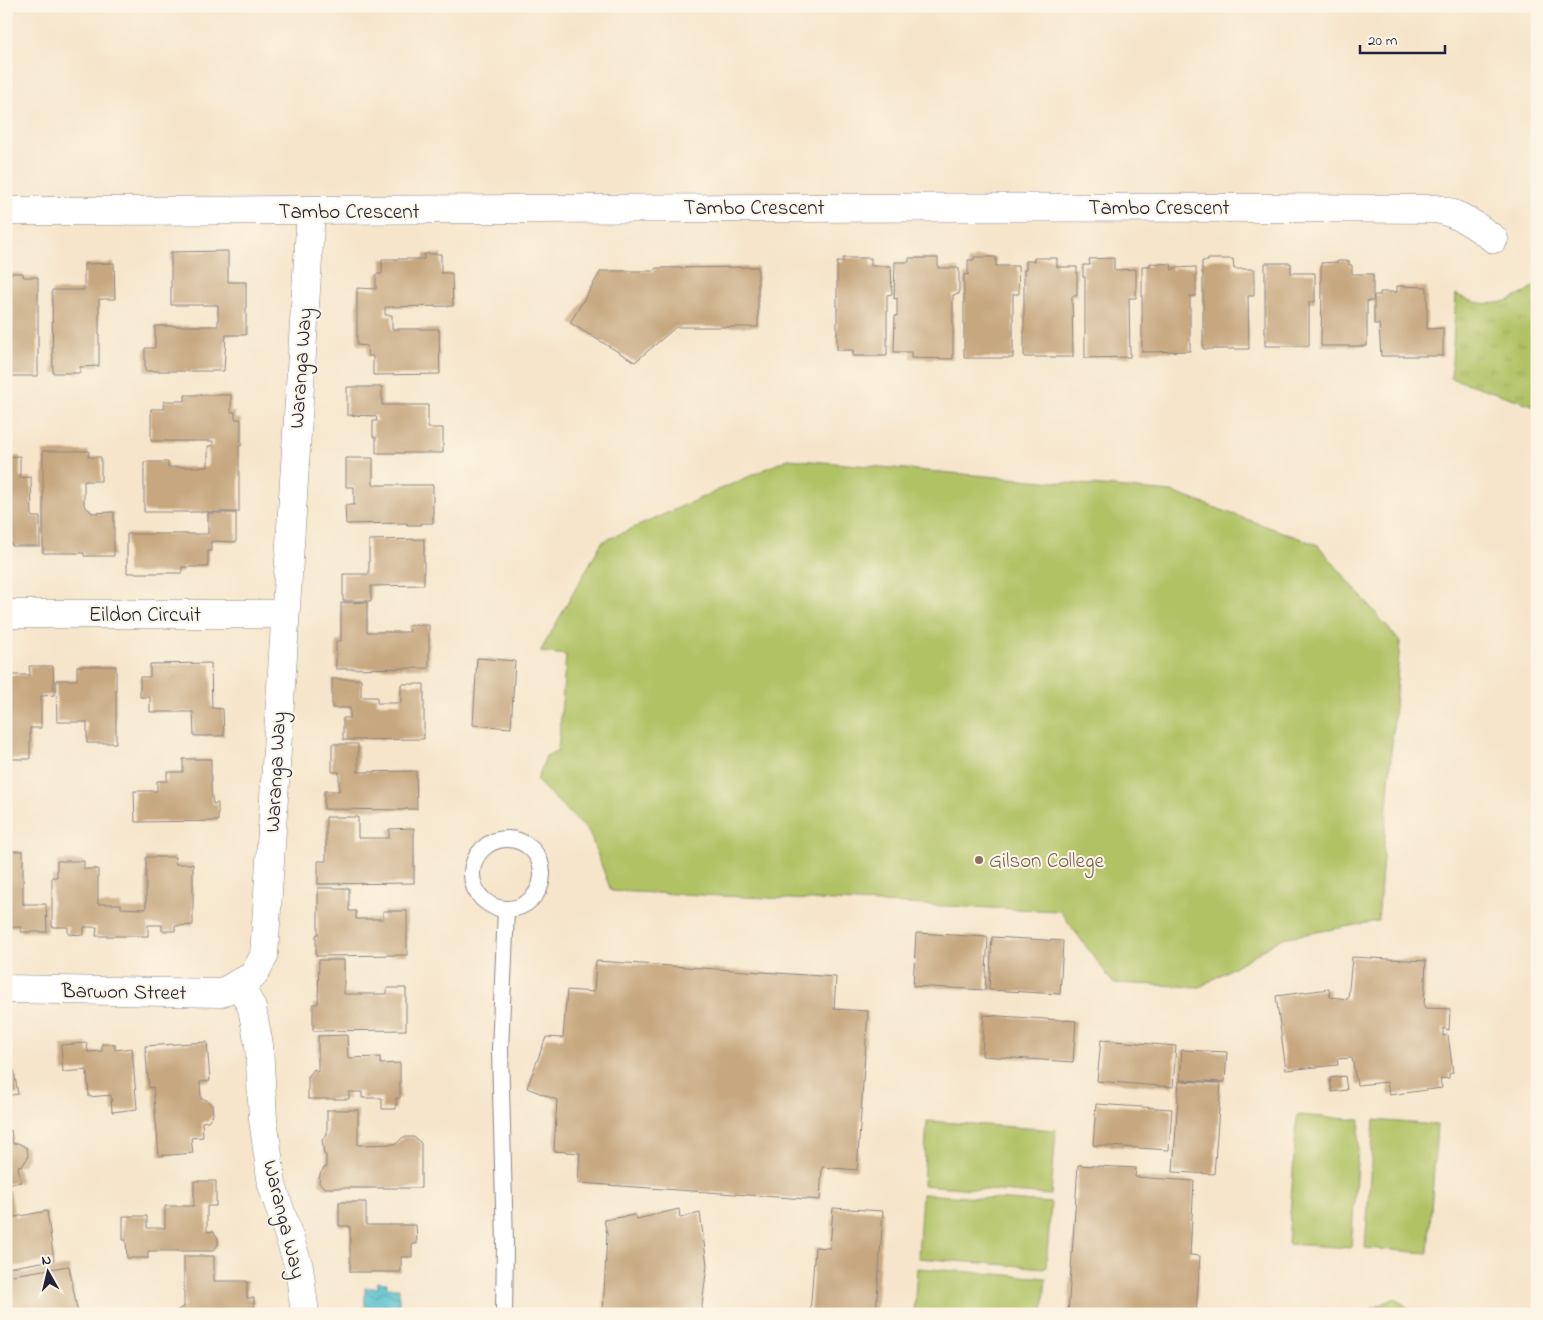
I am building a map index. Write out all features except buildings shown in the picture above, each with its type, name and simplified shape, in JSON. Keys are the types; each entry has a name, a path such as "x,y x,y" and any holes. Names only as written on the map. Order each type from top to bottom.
{"street":[{"name":"Tambo Crescent","path":"6,211 1067,207 1437,209 1452,212 1470,221 1494,239"},
{"name":"Waranga Way","path":"305,1314 299,1267 272,1185 263,1119 258,1045 252,1008 239,983 253,976 264,956 311,211"},
{"name":"Eildon Circuit","path":"6,614 285,614"},
{"name":"Barwon Street","path":"6,989 221,993 239,983"}],"lane":[{"path":"508,839 520,841 537,854 542,864 543,876 536,896 527,904 517,909 506,910 494,907 484,901 476,891 472,879 472,867 477,856 485,846 496,841 508,839"},
{"path":"504,1314 505,1244 500,1050 506,910"}],"green space":[{"path":"1537,284 1535,406 1451,378 1456,294 1477,302 1498,303 1518,296"},
{"path":"788,459 1172,492 1318,545 1400,642 1378,921 1283,938 1200,987 1113,983 1060,911 611,891 589,832 537,781 546,756 558,750 566,655 540,652 602,542"},
{"path":"1297,1115 1360,1120 1351,1248 1288,1244"},
{"path":"1374,1120 1437,1125 1428,1253 1365,1248"},
{"path":"927,1121 1056,1130 1051,1195 923,1185"},
{"path":"922,1194 1051,1203 1046,1268 918,1258"},
{"path":"917,1268 1046,1278 1043,1314 914,1314"},
{"path":"1395,1298 1416,1314 1362,1314 1362,1313"}],"water":[{"path":"377,1282 387,1283 387,1288 399,1288 399,1309 365,1310 365,1288 378,1288"}],"place":[{"name":"Gilson College","path":"979,860"}]}
